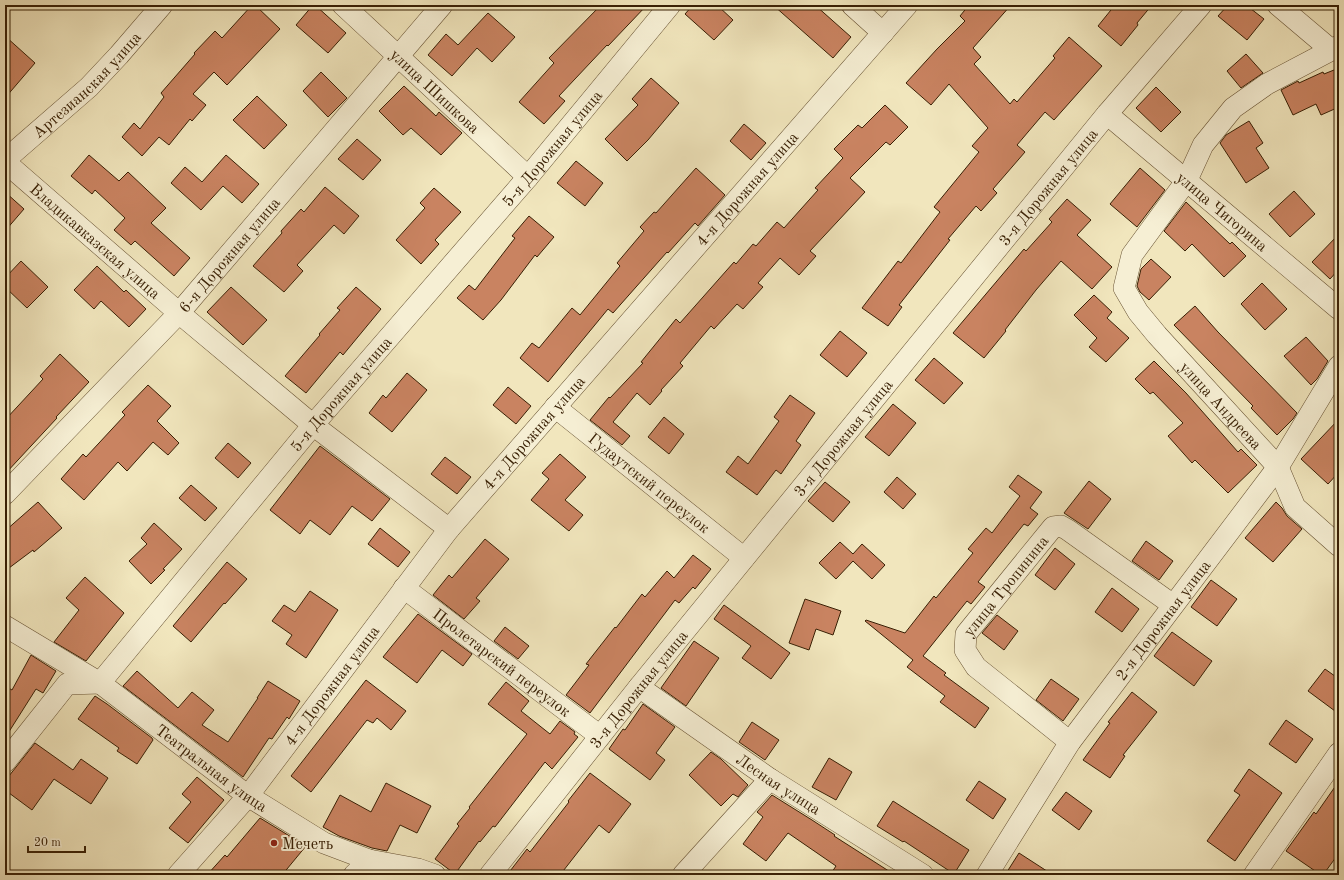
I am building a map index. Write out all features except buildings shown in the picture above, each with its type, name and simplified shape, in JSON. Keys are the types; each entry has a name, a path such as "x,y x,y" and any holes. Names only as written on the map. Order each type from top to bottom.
{"street":[{"name":"Артезианская улица","path":"5,161 89,87 162,5"},
{"name":"улица Шишкова","path":"343,5 528,178"},
{"name":"6-я Дорожная улица","path":"5,494 179,313 442,5"},
{"name":"5-я Дорожная улица","path":"100,683 313,425 528,178 670,5"},
{"path":"852,5 883,33"},
{"name":"4-я Дорожная улица","path":"178,875 248,796 449,529 907,5"},
{"name":"3-я Дорожная улица","path":"490,875 639,687 744,558 1107,114 1201,5"},
{"path":"1187,180 1203,145 1234,108 1267,84 1335,47 1278,5"},
{"name":"улица Чигорина","path":"1107,114 1339,309"},
{"name":"Владикавказская улица","path":"5,161 179,313 313,425 449,529"},
{"name":"улица Андреева","path":"1187,180 1132,255 1124,288 1138,312 1162,341 1278,467 1295,507 1339,546"},
{"name":"2-я Дорожная улица","path":"987,875 1070,742 1278,467 1339,366"},
{"name":"Гудаутский переулок","path":"555,407 744,558"},
{"name":"улица Тропинина","path":"1070,742 976,667 965,650 966,634 1053,527 1060,526 1068,530 1173,605"},
{"name":"Пролетарский переулок","path":"404,588 600,736"},
{"name":"Театральная улица","path":"5,626 100,683 248,796 324,843 369,860 418,869 435,875"},
{"path":"5,762 67,684 100,683"},
{"name":"Лесная улица","path":"639,687 770,779 923,875"},
{"path":"1254,875 1339,753"},
{"path":"684,875 770,779"},
{"path":"354,875 369,860"}],"place":[{"name":"Мечеть","path":"274,843"}]}
